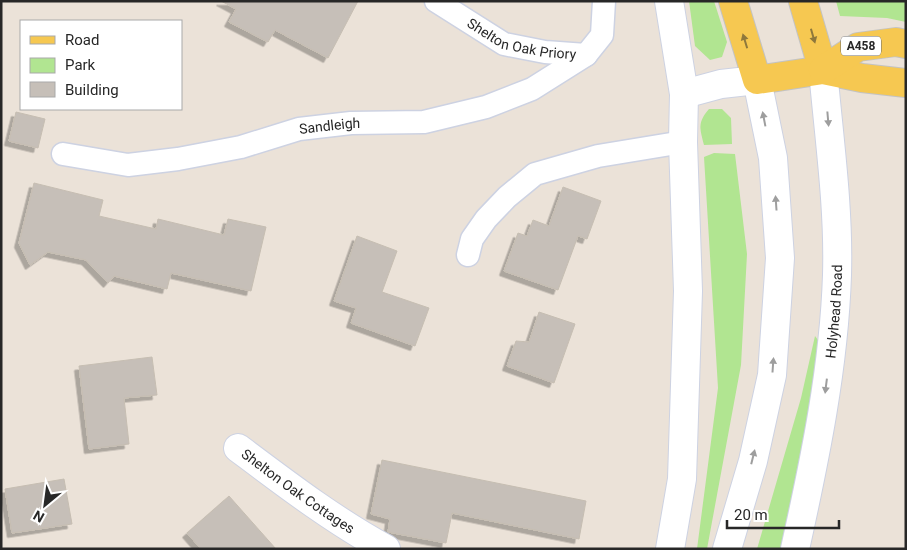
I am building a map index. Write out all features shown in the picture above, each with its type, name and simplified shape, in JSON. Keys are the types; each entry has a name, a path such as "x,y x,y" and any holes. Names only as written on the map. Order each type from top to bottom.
{"main road":[{"path":"669,1 684,94 683,142 688,291 682,479 670,549"},
{"path":"727,549 753,461 772,375 780,258 773,158 757,80 733,1"},
{"path":"803,1 823,70"},
{"name":"A458","path":"823,70 858,47 896,42 906,44"},
{"name":"A458","path":"757,80 823,70 862,78 906,83"},
{"name":"Holyhead Road","path":"795,549 824,403 837,275 835,203 823,70"},
{"path":"684,94 721,84 757,80"},
{"name":"Shelton Oak Cottages","path":"238,448 316,506 386,549"}],"lane":[{"name":"Shelton Oak Priory","path":"436,1 504,44 545,52 586,55 602,35 604,1"},
{"name":"Sandleigh","path":"63,154 128,164 178,159 240,147 299,129 351,123 424,122 486,107 532,89 586,55"},
{"path":"468,255 472,239 486,219 507,197 535,174 598,156 683,142"}],"green space":[{"path":"689,1 714,1 727,42 722,57 710,60 695,46"},
{"path":"836,1 906,1 906,22 887,18 840,16"},
{"path":"709,109 722,109 731,118 732,144 704,145 700,126"},
{"path":"714,153 735,154 747,254 741,365 707,549 697,549 718,388 704,157"},
{"path":"815,336 821,344 807,437 785,535 781,549 757,549 801,398"}],"building":[{"path":"221,1 358,1 328,58 275,30 268,42 229,22 236,9"},
{"path":"16,112 45,119 38,148 9,141"},
{"path":"34,183 103,200 99,216 156,229 158,219 224,235 228,219 266,227 251,291 171,273 167,289 114,276 108,283 86,260 48,252 30,265 19,243"},
{"path":"563,187 601,201 587,239 578,236 558,290 504,271 518,233 527,236 533,220 549,226"},
{"path":"357,236 397,251 382,292 429,308 415,346 351,323 356,308 334,301"},
{"path":"539,312 575,324 554,383 507,366 516,341 529,342"},
{"path":"152,357 157,395 124,398 129,444 89,449 79,366"},
{"path":"382,460 586,501 579,539 452,513 446,543 388,532 390,519 371,514"},
{"path":"64,479 72,524 12,533 5,489"},
{"path":"229,496 276,549 201,549 187,533"}]}
